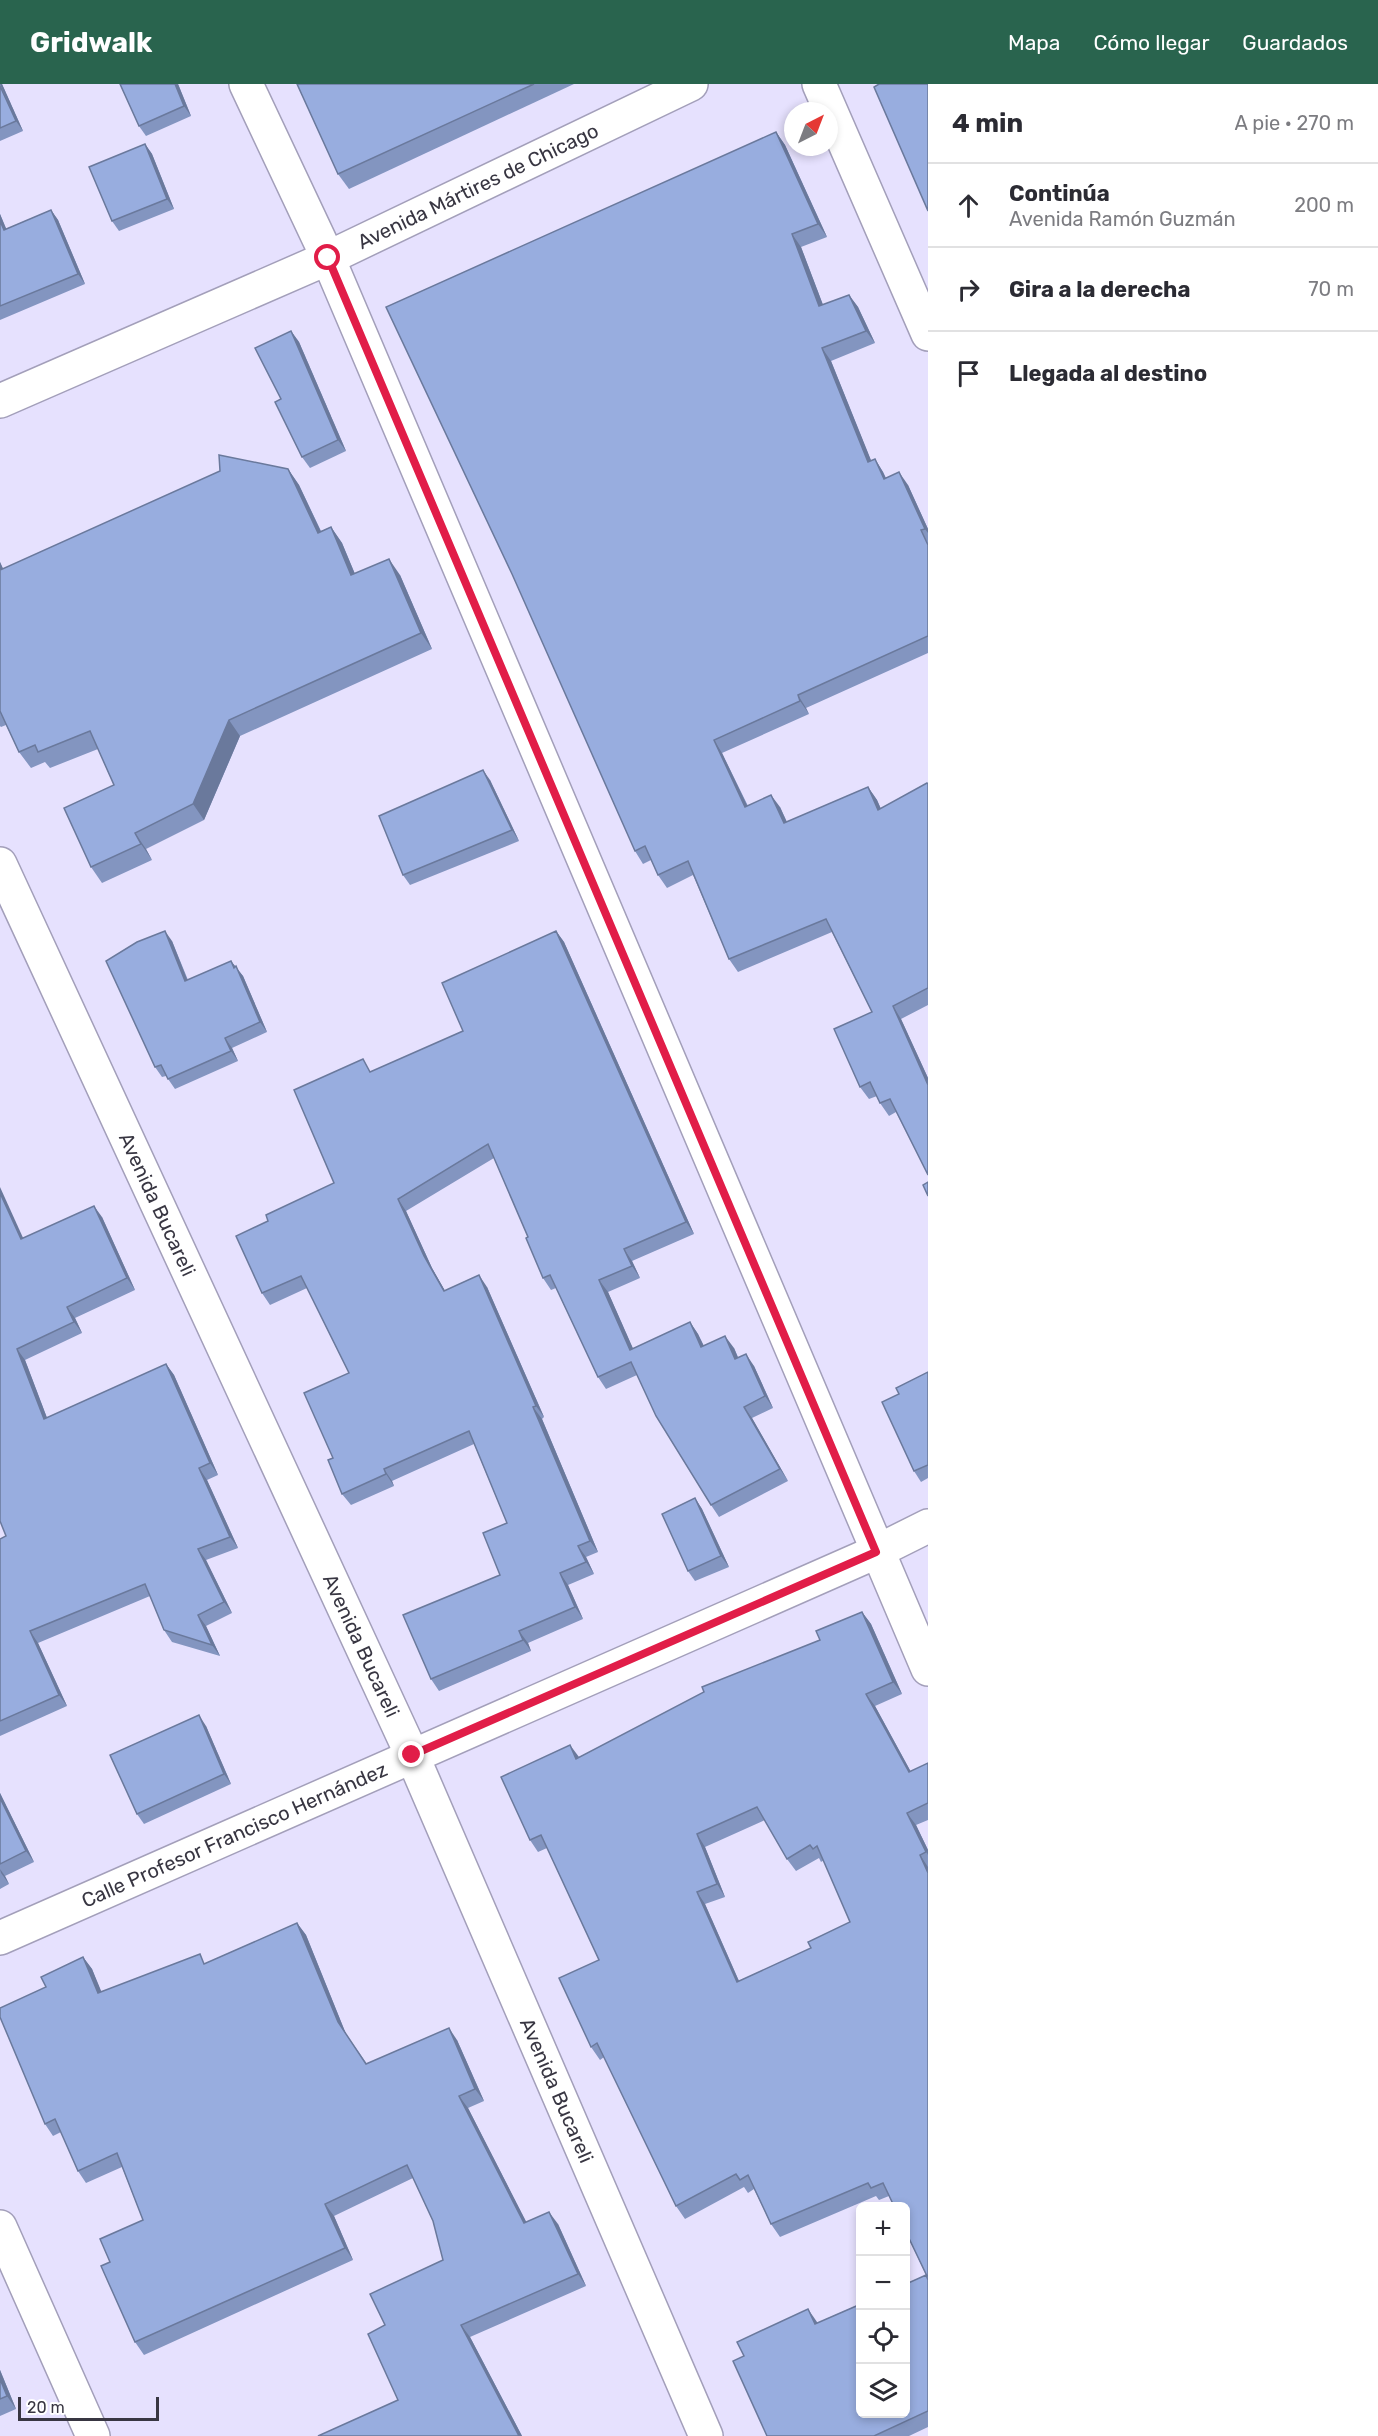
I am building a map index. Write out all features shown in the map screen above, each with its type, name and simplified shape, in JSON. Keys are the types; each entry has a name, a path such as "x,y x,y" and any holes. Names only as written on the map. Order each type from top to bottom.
{"street":[{"path":"246,84 328,258 876,1552 928,1669"},
{"name":"Avenida Mártires de Chicago","path":"0,401 328,258 691,84"},
{"path":"819,84 928,334"},
{"name":"Avenida Bucareli","path":"0,864 412,1755 706,2436"},
{"name":"Calle Profesor Francisco Hernández","path":"0,1938 876,1552 928,1526"},
{"path":"0,2227 93,2436"}],"building":[{"path":"120,84 175,84 184,106 139,126"},
{"path":"297,84 534,84 338,174"},
{"path":"879,84 928,84 928,211 874,87"},
{"path":"0,86 16,121 0,128"},
{"path":"776,132 784,150 784,156 787,156 818,224 792,234 819,306 849,295 866,331 822,348 868,462 875,459 884,479 899,472 925,529 921,530 928,545 928,636 798,695 800,701 714,740 745,807 771,795 784,823 868,787 878,810 928,784 928,988 893,1006 928,1085 928,1175 890,1099 880,1103 870,1082 860,1087 834,1029 872,1012 826,919 729,959 688,861 658,875 645,846 635,851 512,574 386,307"},
{"path":"145,144 167,199 112,221 89,167"},
{"path":"51,210 78,274 0,306 0,221 4,230"},
{"path":"291,331 338,440 302,457 275,402 281,399 255,348"},
{"path":"219,455 288,469 318,533 331,527 351,575 389,559 421,633 229,720 193,804 135,833 141,844 91,867 64,808 114,785 90,731 38,752 35,745 19,752 0,711 0,570 220,471"},
{"path":"483,770 512,830 403,875 379,816"},
{"path":"165,931 185,981 231,961 234,968 236,966 260,1022 225,1038 231,1051 168,1079 161,1065 155,1067 106,961 137,942"},
{"path":"556,931 686,1222 624,1249 632,1266 599,1280 630,1350 690,1322 701,1347 725,1336 735,1359 746,1354 765,1396 744,1407 780,1469 711,1505 656,1416 631,1362 598,1377 550,1275 543,1278 488,1144 398,1199 424,1256 444,1291 479,1275 536,1406 533,1407 590,1541 578,1546 586,1562 560,1573 575,1607 519,1631 523,1640 431,1679 403,1615 500,1575 483,1533 507,1523 469,1431 384,1469 386,1474 342,1494 328,1460 333,1458 304,1393 349,1373 301,1276 262,1293 236,1236 268,1221 266,1215 334,1183 294,1090 363,1059 370,1072 463,1031 442,983"},
{"path":"928,1182 928,1196 923,1185"},
{"path":"0,1193 21,1239 94,1206 127,1278 67,1307 74,1322 17,1349 44,1419 166,1364 210,1463 199,1468 230,1537 198,1549 224,1602 198,1615 212,1645 164,1630 145,1584 30,1631 59,1695 0,1721 0,1539 6,1536 0,1521"},
{"path":"928,1372 928,1465 914,1471 882,1402 899,1394 896,1388"},
{"path":"695,1498 721,1556 688,1571 662,1514"},
{"path":"862,1612 893,1682 866,1694 909,1772 928,1763 928,1803 907,1813 926,1852 920,1855 928,1873 928,2276 910,2240 910,2202 892,2202 883,2183 871,2188 868,2183 771,2224 748,2175 740,2180 736,2174 676,2206 597,2043 591,2047 559,1978 599,1960 541,1835 530,1840 501,1777 570,1745 576,1759 704,1692 702,1687 820,1640 816,1631","holes":["757,1807 787,1859 810,1845 813,1849 817,1846 850,1922 808,1942 811,1948 737,1982 697,1892 717,1884 697,1834"]},
{"path":"199,1715 224,1774 137,1814 110,1755"},
{"path":"0,1798 26,1851 0,1864"},
{"path":"297,1923 338,2022 366,2064 449,2028 475,2089 459,2096 524,2223 549,2212 578,2274 461,2325 519,2436 318,2436 398,2400 368,2334 385,2325 370,2294 443,2260 433,2221 407,2165 325,2204 345,2248 135,2342 101,2266 110,2262 100,2239 143,2220 117,2153 78,2171 55,2119 45,2124 0,2017 0,2008 46,1987 41,1977 83,1957 98,1993 200,1954 204,1964"},
{"path":"926,2275 928,2280 928,2411 874,2436 767,2436 733,2361 744,2356 737,2342 808,2309 815,2324 856,2306 856,2418 910,2418 910,2282"},
{"path":"0,2379 7,2396 0,2399"}],"route":[{"path":"328,258 876,1552 412,1755"}]}
